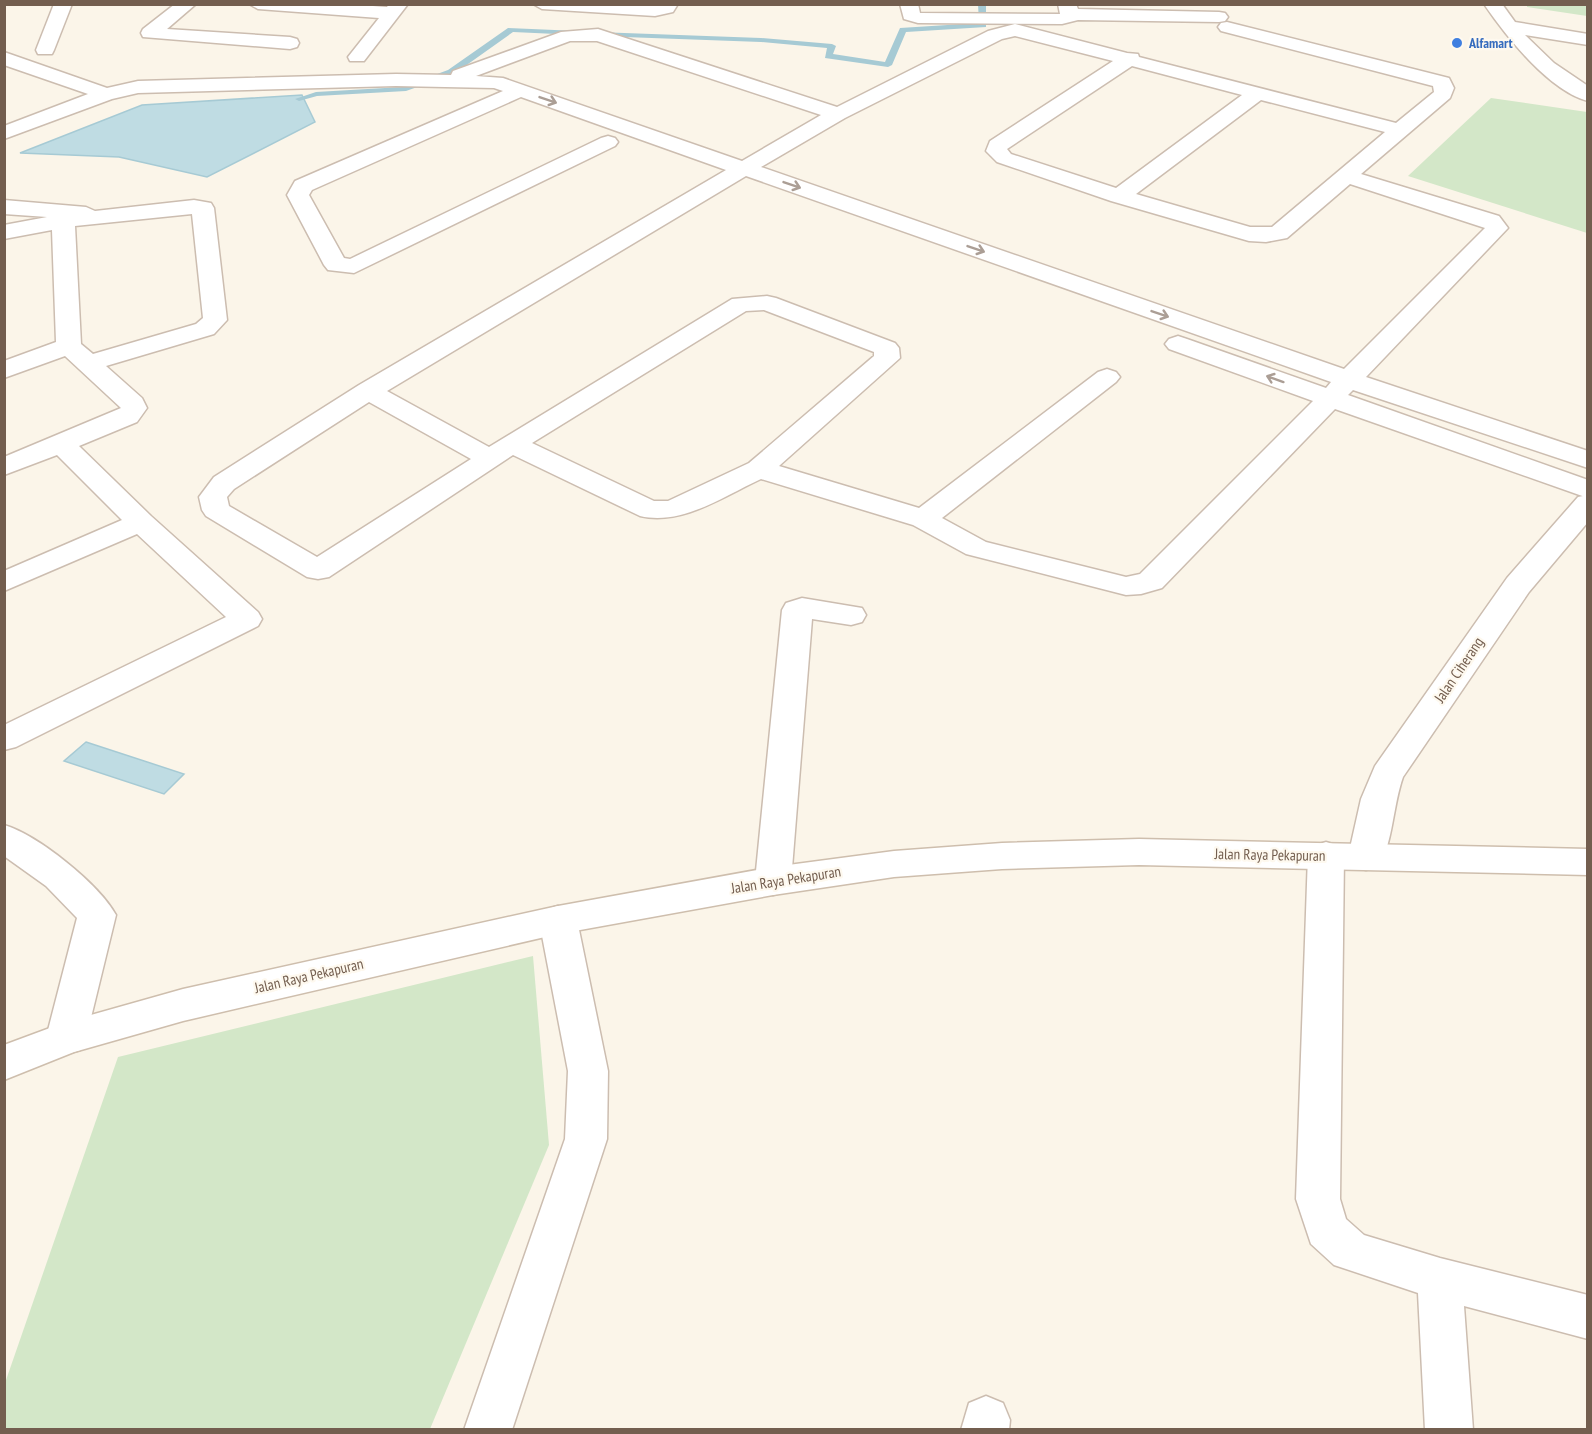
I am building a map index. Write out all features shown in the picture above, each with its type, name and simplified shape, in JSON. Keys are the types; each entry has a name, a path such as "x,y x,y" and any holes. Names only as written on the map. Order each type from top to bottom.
{"street":[{"path":"45,50 63,4"},
{"path":"187,4 150,33 290,43"},
{"path":"258,4 395,9"},
{"path":"542,4 655,11 667,8 669,4"},
{"path":"909,4 909,15 912,17 1062,19 1069,18 1069,9 1223,22 1442,82 1444,88 1443,94 1279,233 1249,234 1119,196 1004,158 996,151 997,145 1131,58"},
{"path":"1493,4 1507,27 1563,81 1587,94"},
{"path":"357,57 395,9"},
{"path":"1507,27 1587,40"},
{"path":"368,391 501,451 650,510 673,510 759,469 887,358 885,348 767,303 741,304 501,451 318,570 216,510 213,497 224,483 368,391 722,181 838,114 1004,31 1026,32 1131,58 1400,130"},
{"path":"444,80 568,36 598,35 838,114"},
{"path":"4,58 106,94"},
{"path":"4,73 27,66"},
{"path":"4,133 106,94 165,84 396,80 496,82 1350,380 1587,460"},
{"path":"472,82 470,91 495,101 1015,286"},
{"path":"519,91 303,186 298,195 336,265 354,266 608,142"},
{"path":"1119,196 1259,92"},
{"path":"759,469 923,519 953,538 976,548 1126,586 1141,585 1151,581 1497,228 1491,221 1346,177"},
{"path":"4,207 103,215"},
{"path":"4,232 103,215 203,208 215,320 205,329 4,370"},
{"path":"4,467 128,416 134,408 133,404 80,355 63,221"},
{"path":"1161,338 1587,490"},
{"path":"923,519 1107,377"},
{"path":"4,740 247,619 141,522 61,444"},
{"name":"Jalan Ciherang","path":"1587,503 1518,585 1388,775 1378,799 1346,856 1318,1199 1327,1230 1350,1251 1440,1279 1587,1317"},
{"path":"4,582 141,522"},
{"path":"773,881 797,610 802,608 851,615"},
{"path":"4,838 59,876 97,915 66,1038"},
{"name":"Jalan Raya Pekapuran","path":"4,1063 66,1038 183,1005 558,920 773,881 894,864 1002,856 1139,852 1587,862"},
{"path":"488,1430 586,1139 588,1071 558,920"},
{"path":"1440,1279 1449,1430"}],"green space":[{"path":"1527,5 1587,5 1587,16 1527,7"},
{"path":"1491,98 1587,112 1587,233 1408,176"},
{"path":"533,956 549,1145 430,1429 5,1429 5,1383 118,1057"}],"water":[{"path":"302,95 315,122 207,177 119,157 20,153 142,105"},
{"path":"86,742 184,774 164,794 64,761"}],"waterway":[{"path":"597,34 761,40 832,46 828,56 888,65 903,30 983,25 982,4"},
{"path":"299,99 316,94 403,89 451,72 511,30 578,33"}],"place":[{"name":"Alfamart","path":"1457,43"}]}
